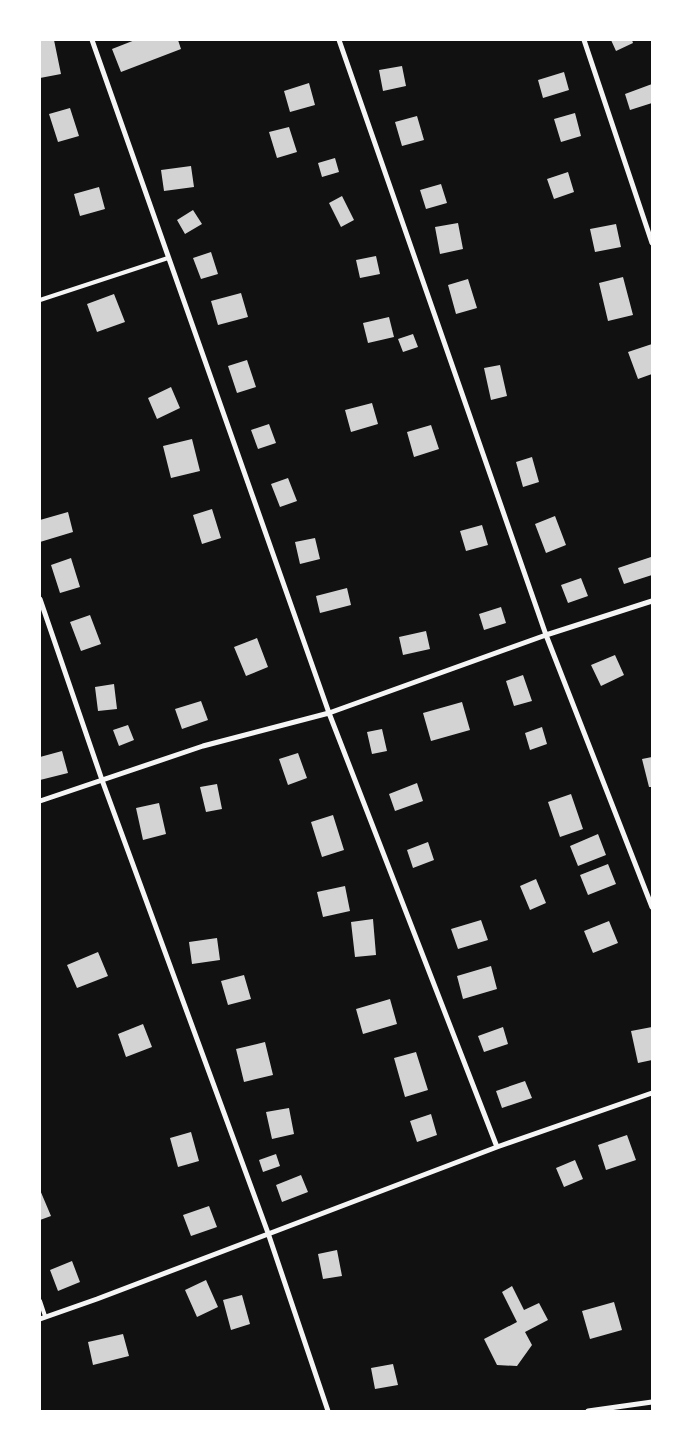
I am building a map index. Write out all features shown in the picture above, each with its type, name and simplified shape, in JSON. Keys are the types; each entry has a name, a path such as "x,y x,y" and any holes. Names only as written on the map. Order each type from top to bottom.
{"street":[{"path":"92,40 329,713 497,1148"},
{"path":"339,40 546,636 652,906"},
{"path":"584,40 652,243"},
{"path":"40,598 102,780 268,1233 328,1411"},
{"path":"40,801 203,746 329,713 546,636 652,601"},
{"path":"43,1317 97,1299 497,1148 652,1093"},
{"path":"588,1411 652,1402"}],"lane":[{"path":"40,300 168,258"},
{"path":"40,1301 43,1317"}],"building":[{"path":"40,40 54,40 61,74 40,78"},
{"path":"135,40 178,40 181,49 121,72 112,49"},
{"path":"611,40 632,40 633,43 616,51"},
{"path":"402,66 406,86 383,91 379,70"},
{"path":"564,72 569,90 543,98 538,80"},
{"path":"309,83 315,105 290,112 284,91"},
{"path":"652,84 652,103 630,110 625,94"},
{"path":"70,108 79,136 58,142 49,114"},
{"path":"575,113 581,136 561,142 554,119"},
{"path":"417,116 424,140 402,146 395,122"},
{"path":"289,127 297,152 277,158 269,132"},
{"path":"335,158 339,172 322,177 318,163"},
{"path":"191,166 194,187 164,191 161,170"},
{"path":"568,172 574,192 554,199 547,179"},
{"path":"441,184 447,203 426,209 420,190"},
{"path":"99,187 105,209 80,216 74,194"},
{"path":"342,196 354,220 341,227 329,203"},
{"path":"193,210 202,224 185,234 177,220"},
{"path":"458,223 463,249 440,254 435,227"},
{"path":"616,224 621,247 595,252 590,229"},
{"path":"211,252 218,274 201,279 193,258"},
{"path":"376,256 380,274 360,278 356,260"},
{"path":"623,277 633,315 608,321 599,283"},
{"path":"468,279 477,308 456,314 448,285"},
{"path":"241,293 248,317 218,325 211,301"},
{"path":"114,294 125,322 97,332 87,304"},
{"path":"389,317 394,337 368,343 363,323"},
{"path":"413,334 418,347 403,352 398,339"},
{"path":"652,344 652,374 638,379 628,352"},
{"path":"247,360 256,387 237,393 228,366"},
{"path":"500,365 507,396 491,400 484,368"},
{"path":"171,387 180,408 157,419 148,398"},
{"path":"372,403 378,424 351,432 345,410"},
{"path":"269,424 276,443 258,449 251,430"},
{"path":"431,425 439,449 414,457 407,432"},
{"path":"192,439 200,471 171,478 163,446"},
{"path":"532,457 539,482 523,487 516,462"},
{"path":"288,478 297,501 280,507 271,484"},
{"path":"212,509 221,538 202,544 193,515"},
{"path":"68,512 73,532 40,542 40,520"},
{"path":"555,516 566,545 546,553 535,524"},
{"path":"482,525 488,545 466,551 460,531"},
{"path":"315,538 320,559 300,564 295,542"},
{"path":"651,557 652,575 624,584 618,568"},
{"path":"71,558 80,587 60,593 51,565"},
{"path":"581,578 588,596 568,603 561,585"},
{"path":"347,588 351,605 320,613 316,596"},
{"path":"501,607 506,623 484,630 479,614"},
{"path":"90,615 101,644 81,651 70,622"},
{"path":"426,631 430,649 403,655 399,637"},
{"path":"257,638 268,667 246,676 234,647"},
{"path":"615,655 624,675 601,686 591,665"},
{"path":"523,675 532,701 514,706 506,681"},
{"path":"114,684 117,709 98,711 95,687"},
{"path":"201,701 208,720 182,729 175,709"},
{"path":"462,702 470,730 431,741 423,713"},
{"path":"128,725 134,740 119,746 113,730"},
{"path":"542,727 547,744 530,750 525,733"},
{"path":"382,729 387,751 372,754 367,732"},
{"path":"62,751 68,773 40,780 40,757"},
{"path":"298,753 307,778 288,785 279,759"},
{"path":"652,757 652,787 649,787 642,759"},
{"path":"417,783 423,801 395,811 389,794"},
{"path":"217,784 222,809 206,812 200,787"},
{"path":"571,794 583,829 560,837 548,802"},
{"path":"159,803 166,834 143,840 136,808"},
{"path":"333,815 344,850 322,857 311,822"},
{"path":"598,834 606,855 578,866 570,846"},
{"path":"428,842 434,860 413,868 407,850"},
{"path":"608,864 616,884 588,895 580,875"},
{"path":"536,879 546,903 530,910 520,886"},
{"path":"345,886 350,911 323,917 317,892"},
{"path":"373,919 376,955 355,957 351,922"},
{"path":"481,920 488,940 458,949 451,929"},
{"path":"609,921 618,943 593,953 584,931"},
{"path":"217,938 220,960 192,964 189,942"},
{"path":"98,952 108,976 77,988 67,965"},
{"path":"491,966 497,989 463,999 457,976"},
{"path":"244,975 251,999 228,1005 221,981"},
{"path":"390,999 397,1024 363,1034 356,1009"},
{"path":"143,1024 152,1047 126,1057 118,1034"},
{"path":"503,1027 508,1044 484,1052 478,1036"},
{"path":"652,1027 652,1060 638,1063 631,1031"},
{"path":"265,1042 273,1075 244,1082 236,1049"},
{"path":"416,1052 428,1090 405,1097 394,1058"},
{"path":"525,1081 532,1098 502,1108 496,1091"},
{"path":"289,1108 294,1134 272,1139 266,1112"},
{"path":"431,1114 437,1135 417,1142 410,1121"},
{"path":"191,1132 199,1161 178,1167 170,1138"},
{"path":"627,1135 636,1160 606,1170 598,1145"},
{"path":"276,1154 280,1166 263,1172 259,1160"},
{"path":"575,1160 583,1179 564,1187 556,1168"},
{"path":"301,1175 308,1192 282,1202 276,1185"},
{"path":"40,1190 51,1216 40,1220"},
{"path":"209,1206 217,1227 191,1236 183,1215"},
{"path":"337,1250 342,1276 323,1279 318,1254"},
{"path":"72,1261 80,1282 58,1291 50,1270"},
{"path":"206,1280 218,1307 197,1317 185,1290"},
{"path":"512,1286 524,1310 539,1303 548,1320 525,1332 532,1345 517,1366 497,1365 484,1339 517,1322 502,1292"},
{"path":"242,1295 250,1324 231,1330 223,1300"},
{"path":"614,1302 622,1330 590,1339 582,1311"},
{"path":"123,1334 129,1356 93,1365 88,1342"},
{"path":"393,1364 398,1385 375,1389 371,1368"}]}
